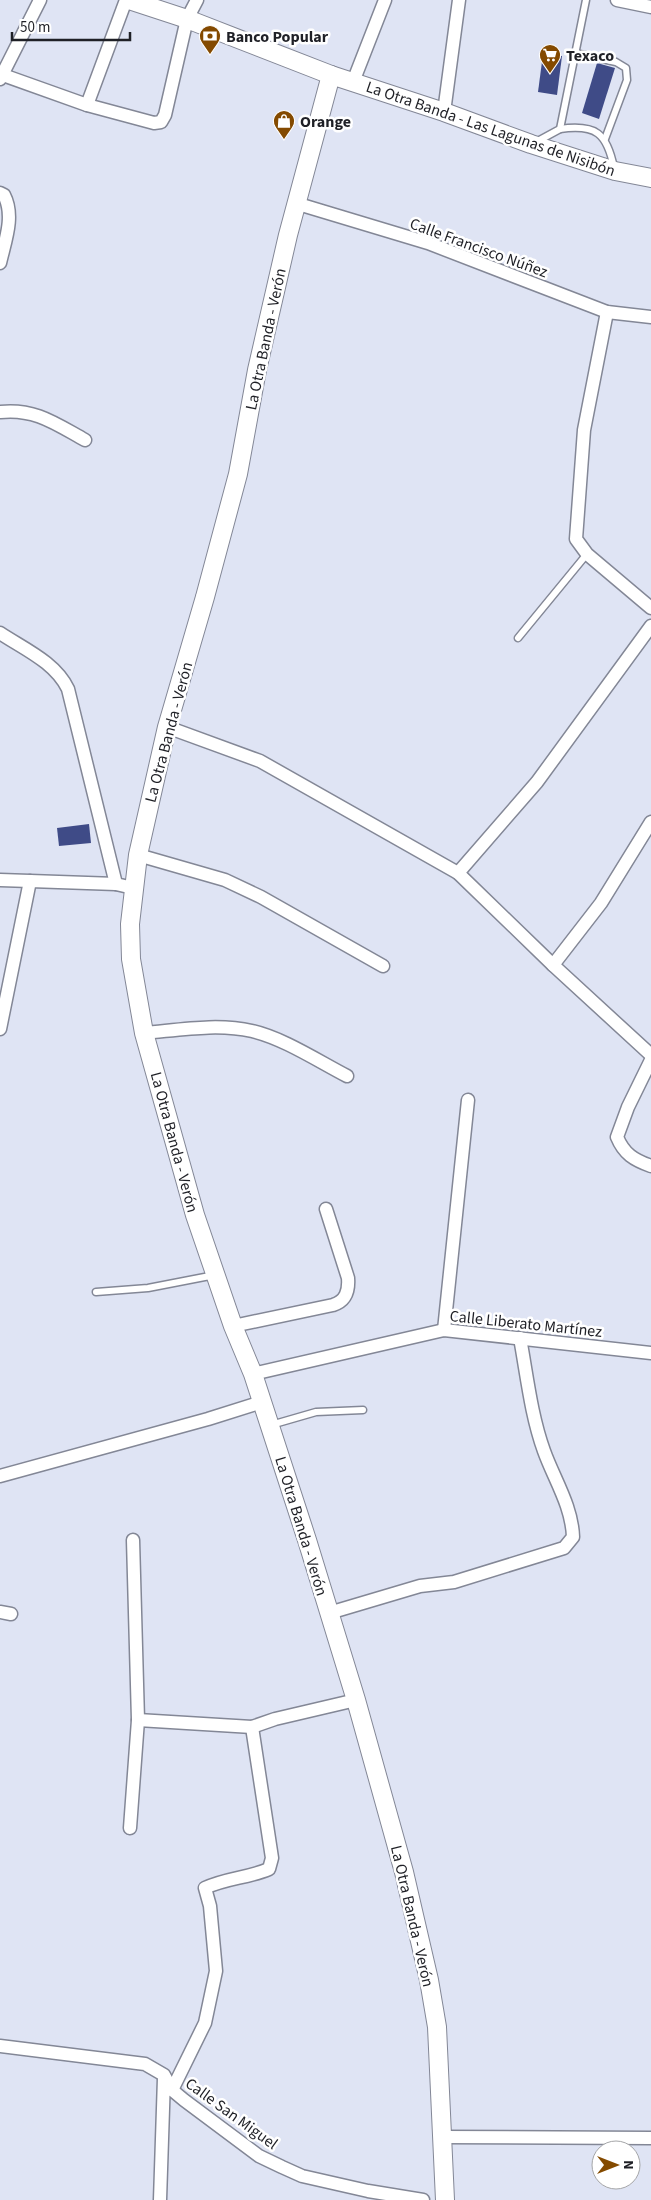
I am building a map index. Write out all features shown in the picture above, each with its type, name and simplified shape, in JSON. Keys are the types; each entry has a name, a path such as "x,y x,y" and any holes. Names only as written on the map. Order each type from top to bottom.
{"main road":[{"name":"La Otra Banda - Las Lagunas de Nisibón","path":"127,0 187,19 331,75 444,112 531,144 615,171 650,173"},
{"name":"La Otra Banda - Verón","path":"331,75 295,203 257,370 238,474 167,727 138,854 130,924 131,959 144,1033 195,1215 233,1326 253,1374 270,1425 356,1700 404,1872 429,1980 437,2027 445,2200"}],"street":[{"path":"40,0 1,76 88,105 154,123 161,122 165,115 187,19 197,0"},
{"path":"88,105 127,0"},
{"path":"353,82 385,0"},
{"path":"444,112 459,0"},
{"path":"617,0 651,6"},
{"path":"0,193 4,194 10,218 0,263"},
{"name":"Calle Francisco Núñez","path":"295,203 428,244 607,312 651,318"},
{"path":"607,312 584,430 576,539 587,554 651,608"},
{"path":"0,411 19,410 45,417 85,440"},
{"path":"458,873 537,782 651,626"},
{"path":"0,633 50,666 62,678 68,689 116,884"},
{"path":"167,727 260,761 458,873 553,965 651,1055"},
{"path":"553,965 600,904 651,822"},
{"path":"138,854 225,880 261,897 383,966"},
{"path":"0,880 116,884 133,888"},
{"path":"0,1029 30,881"},
{"path":"144,1033 205,1027 252,1031 284,1044 347,1076"},
{"path":"651,1060 628,1108 617,1137 623,1150 642,1163 651,1166"},
{"path":"444,1330 468,1100"},
{"path":"233,1326 333,1305 340,1303 345,1298 348,1278 326,1209"},
{"name":"Calle Liberato Martínez","path":"253,1374 444,1330 651,1352"},
{"path":"329,1613 420,1586 454,1582 564,1548 573,1537 572,1521 544,1450 530,1396 520,1338"},
{"path":"0,1476 208,1420 262,1402"},
{"path":"130,1828 138,1720 133,1540"},
{"path":"138,1720 252,1728 275,1719 356,1700"},
{"path":"172,2090 205,2023 216,1971 210,1906 205,1888 217,1882 260,1873 269,1869 272,1858 252,1728"},
{"name":"Calle San Miguel","path":"0,2046 145,2064 164,2075 172,2090 259,2156 302,2176 368,2191 423,2200"},
{"path":"160,2200 164,2075"},
{"path":"442,2137 651,2138"}],"lane":[{"path":"560,129 586,0"},
{"path":"575,53 616,62 626,68 627,80 605,139"},
{"path":"531,144 560,129 578,126 592,130 605,139 610,147 615,171"},
{"path":"518,638 587,554"},
{"path":"96,1292 148,1288 216,1275"},
{"path":"270,1425 316,1412 363,1410"}],"building":[{"name":"Texaco","path":"543,54 562,56 557,95 538,92"},
{"path":"597,63 615,68 599,119 582,113"},
{"path":"89,824 91,843 59,846 57,828"}],"place":[{"name":"Banco Popular","path":"210,55"},
{"name":"Texaco","path":"550,74"},
{"name":"Orange","path":"284,140"}]}
